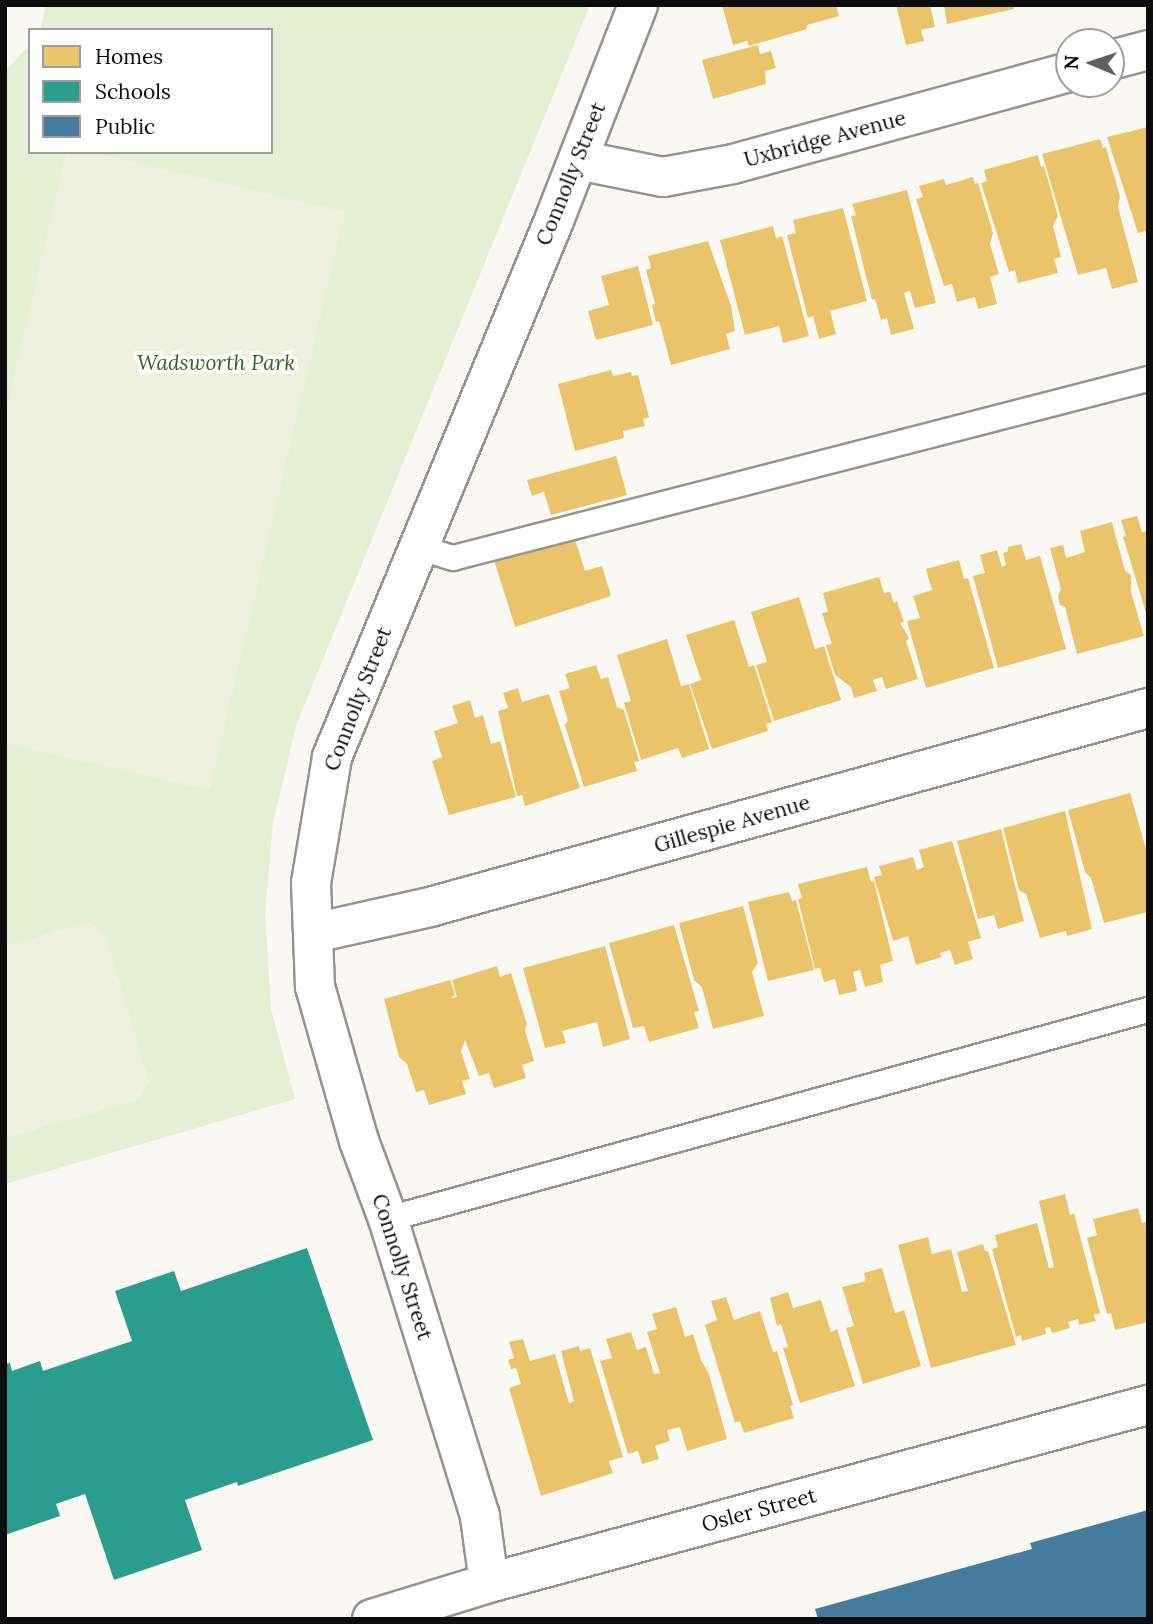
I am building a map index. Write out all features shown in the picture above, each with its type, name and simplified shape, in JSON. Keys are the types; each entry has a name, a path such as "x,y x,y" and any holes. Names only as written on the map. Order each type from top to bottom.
{"street":[{"name":"Connolly Street","path":"489,1583 480,1516 388,1219 359,1141 315,987 311,883 332,757 578,160 638,5"},
{"path":"1125,56 1148,50"},
{"name":"Uxbridge Avenue","path":"578,160 663,177 733,164 1055,76"},
{"name":"Gillespie Avenue","path":"314,933 430,907 1148,708"},
{"name":"Osler Street","path":"372,1619 489,1583 1148,1405"}],"lane":[{"path":"417,547 453,558 1148,379"},
{"path":"388,1219 1148,1010"}],"green space":[{"name":"Wadsworth Park","path":"46,5 590,5 297,723 273,822 265,914 271,1009 295,1099 5,1184 5,72 28,46 28,154 273,154 273,28 40,28"},
{"path":"66,154 98,154 345,212 210,790 5,743 5,414"},
{"path":"88,922 106,935 149,1082 139,1100 5,1138 5,946"}],"building: Homes":[{"path":"722,5 836,5 839,16 807,25 807,29 749,46 747,41 733,45"},
{"path":"896,5 930,5 935,27 921,30 924,41 906,45"},
{"path":"944,5 1013,5 1014,9 947,24"},
{"path":"758,45 760,54 771,51 776,68 765,71 766,84 713,99 702,60"},
{"path":"1148,127 1147,236 1145,231 1138,233 1107,137"},
{"path":"1100,139 1103,148 1106,147 1120,197 1118,207 1138,282 1112,289 1106,268 1078,275 1042,154"},
{"path":"1038,155 1041,167 1044,166 1058,216 1053,226 1061,257 1054,259 1058,273 1018,283 1015,270 1009,272 981,183 987,181 984,170"},
{"path":"973,177 975,184 978,183 993,233 990,244 999,274 990,277 997,304 978,309 975,297 957,302 952,284 944,286 916,199 923,197 919,186 944,179 946,185"},
{"path":"907,190 936,303 915,308 910,291 904,293 914,329 891,335 887,318 881,320 875,299 872,300 851,216 856,215 852,204"},
{"path":"843,208 867,301 830,311 836,334 819,339 813,316 808,318 787,235 796,233 793,220"},
{"path":"773,226 776,238 782,236 809,336 783,343 779,326 745,335 720,240"},
{"path":"708,241 731,306 735,331 726,334 730,349 671,365 652,305 655,304 646,270 651,268 648,256"},
{"path":"638,266 653,325 596,340 588,311 609,305 601,276"},
{"path":"611,370 613,376 631,372 632,376 638,375 649,417 643,419 645,426 623,431 624,438 575,451 558,384"},
{"path":"616,456 627,495 551,515 544,492 532,496 527,480"},
{"path":"1137,516 1142,532 1148,531 1147,616 1123,537 1126,536 1121,520"},
{"path":"1112,522 1125,571 1131,575 1131,592 1144,636 1077,654 1065,607 1060,605 1058,596 1061,589 1050,548 1063,545 1066,558 1085,552 1080,531"},
{"path":"574,536 585,571 602,566 611,596 515,627 494,560"},
{"path":"1021,544 1026,560 1040,556 1066,649 998,668 973,576 985,573 980,555 997,550 1002,567 1006,565 1003,553 1008,551 1008,547"},
{"path":"959,560 964,579 968,578 994,668 926,688 907,621 920,618 913,596 932,590 926,569"},
{"path":"879,577 884,593 890,592 894,603 897,601 904,622 900,623 909,638 906,641 918,679 886,689 882,677 873,680 877,691 854,698 851,687 835,675 826,645 832,644 822,613 828,612 823,593"},
{"path":"799,597 815,649 824,646 841,700 774,721 756,665 767,662 751,612"},
{"path":"734,620 749,667 754,665 772,722 766,724 768,731 712,749 690,684 701,680 686,635"},
{"path":"667,639 681,686 689,684 709,749 682,758 678,748 641,760 624,703 631,701 617,655"},
{"path":"596,665 601,679 608,677 617,707 624,710 639,761 634,762 637,771 584,787 565,725 568,721 559,691 570,688 565,674"},
{"path":"518,688 522,702 549,694 580,788 525,806 522,795 517,796 498,711 508,708 503,693"},
{"path":"470,700 475,718 483,715 491,744 500,741 516,797 449,815 432,761 442,757 434,731 458,723 452,706"},
{"path":"1130,793 1148,856 1148,912 1104,923 1091,878 1085,872 1068,810"},
{"path":"1065,811 1092,929 1067,936 1066,931 1040,938 1026,894 1019,890 1003,828"},
{"path":"1001,829 1024,921 998,929 994,915 978,919 957,841"},
{"path":"952,841 981,938 968,942 973,959 955,965 950,950 940,953 942,957 916,965 908,936 893,941 874,877 882,875 879,866 913,857 917,870 924,867 919,850"},
{"path":"867,867 871,882 874,881 893,961 880,965 883,982 865,987 860,970 853,972 857,991 839,995 835,979 824,982 820,968 815,969 798,899 802,898 798,884"},
{"path":"789,892 792,901 796,900 814,970 768,981 748,902"},
{"path":"743,906 758,963 752,972 764,1016 713,1029 702,987 694,980 679,923"},
{"path":"674,925 699,1011 694,1012 699,1028 649,1042 644,1026 633,1028 609,943"},
{"path":"605,946 630,1039 603,1047 597,1022 562,1031 566,1043 545,1048 523,968"},
{"path":"497,966 500,977 511,973 527,1024 525,1030 534,1061 522,1065 526,1078 494,1088 489,1073 479,1076 465,1040 461,1051 470,1079 462,1081 466,1094 429,1105 424,1090 416,1092 407,1064 399,1057 384,999 450,980 455,995 451,998 457,997 452,980"},
{"path":"1065,1194 1070,1215 1074,1213 1100,1313 1094,1315 1096,1321 1079,1325 1078,1319 1068,1322 1070,1328 1052,1333 1050,1327 1045,1328 1046,1334 1022,1341 1021,1335 1016,1337 992,1249 998,1247 995,1235 1037,1223 1049,1268 1054,1267 1039,1201"},
{"path":"1138,1208 1142,1223 1148,1221 1148,1322 1115,1330 1111,1313 1107,1314 1087,1238 1097,1235 1093,1219"},
{"path":"928,1237 932,1254 951,1249 962,1292 968,1291 957,1252 983,1244 985,1251 988,1251 1016,1345 931,1368 898,1245"},
{"path":"882,1268 895,1313 904,1310 921,1366 863,1384 846,1328 854,1326 842,1287 866,1281 864,1273"},
{"path":"788,1292 793,1308 821,1300 831,1332 837,1329 855,1386 800,1403 783,1348 788,1347 781,1324 777,1326 770,1298"},
{"path":"726,1297 734,1320 760,1311 773,1352 777,1351 793,1405 790,1406 794,1418 744,1433 740,1421 735,1423 705,1325 717,1320 711,1301"},
{"path":"676,1307 685,1337 693,1334 701,1360 709,1374 727,1439 687,1451 680,1427 667,1430 670,1441 655,1446 659,1459 642,1464 638,1451 628,1454 600,1361 612,1358 606,1339 631,1332 637,1350 646,1347 654,1374 660,1373 647,1332 657,1329 652,1314"},
{"path":"523,1339 530,1361 555,1354 569,1403 574,1401 561,1351 579,1346 580,1351 590,1348 623,1457 609,1461 613,1473 541,1496 509,1388 521,1384 516,1368 511,1369 508,1360 514,1358 509,1342"}],"building: Schools":[{"path":"307,1248 373,1440 238,1486 237,1482 185,1500 202,1550 114,1580 85,1494 56,1504 60,1516 5,1535 5,1364 10,1363 12,1371 40,1361 43,1371 132,1341 115,1291 174,1271 181,1291"}],"building: Public":[{"path":"1148,1510 1148,1619 818,1619 815,1609 1032,1549 1030,1543"}]}
